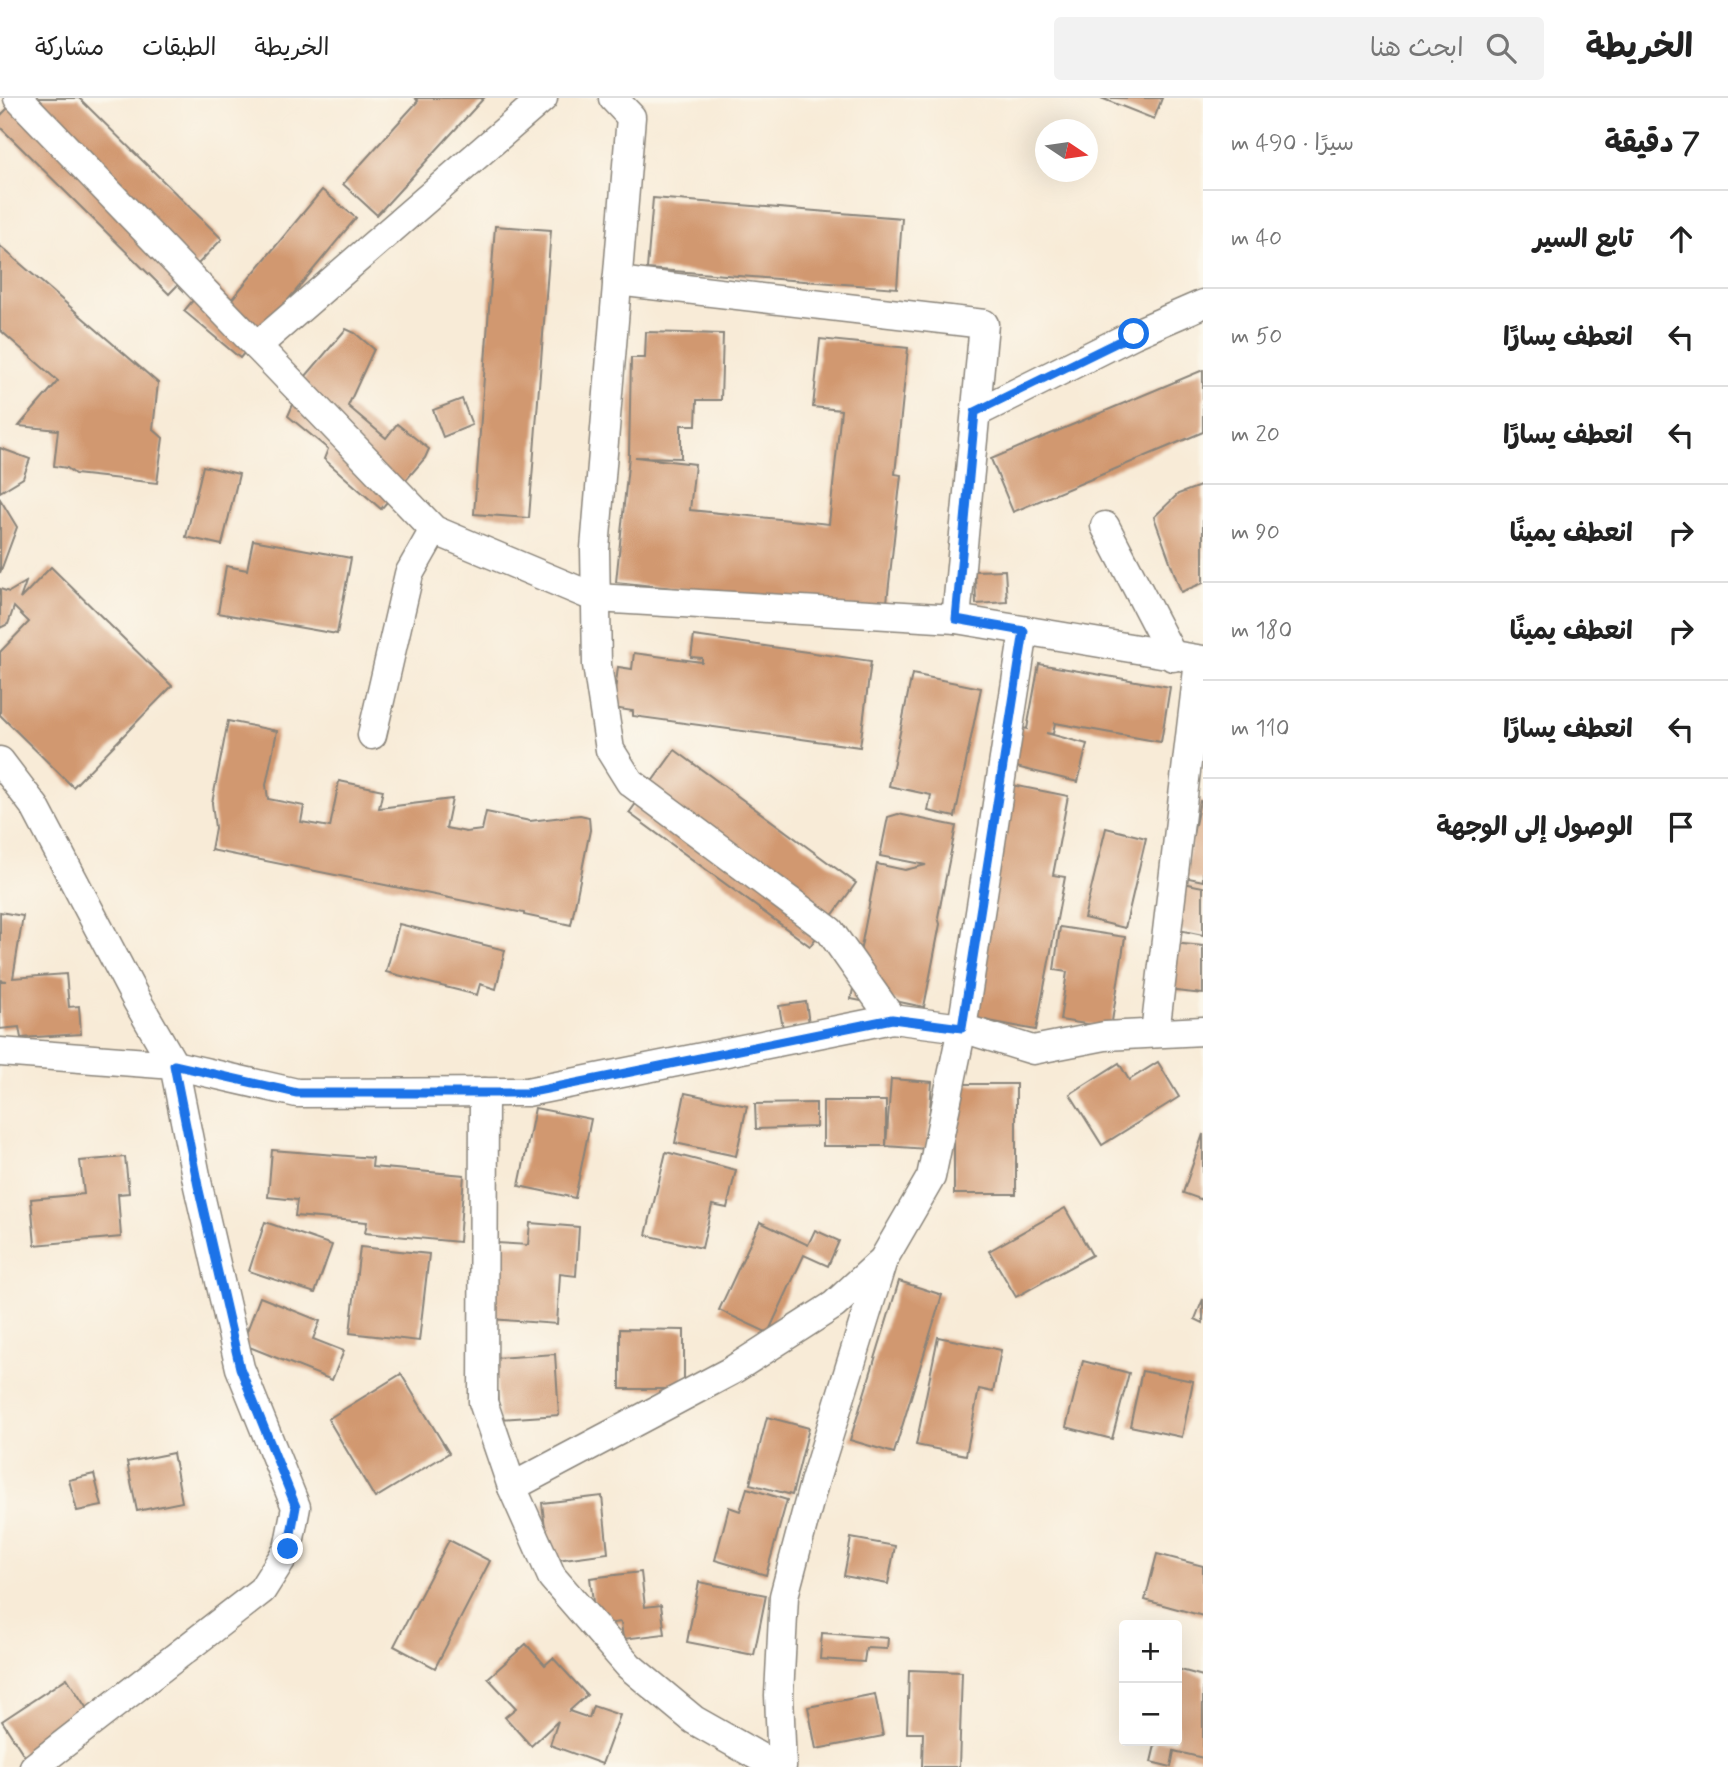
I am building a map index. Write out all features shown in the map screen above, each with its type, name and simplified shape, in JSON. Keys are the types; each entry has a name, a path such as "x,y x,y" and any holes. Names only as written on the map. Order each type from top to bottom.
{"street":[{"path":"18,98 433,530 596,598 956,619 1192,660"},
{"path":"257,346 543,98"},
{"path":"613,98 631,117 594,549 597,664 610,750 630,782 830,931 892,1019"},
{"path":"617,281 984,324 956,619"},
{"path":"975,412 1134,334 1203,304"},
{"path":"1105,527 1192,660 1155,1033"},
{"path":"372,735 409,574 433,530"},
{"path":"484,1093 483,1402 512,1487 552,1577 629,1666 694,1720 779,1767 779,1695 784,1596 814,1483 883,1260 931,1177 962,1028 1024,631"},
{"path":"0,761 35,807 137,1001 174,1065 198,1186 240,1368 296,1507 288,1549 262,1590 34,1767"},
{"path":"0,1052 174,1065 297,1093 527,1093 892,1019 962,1028 1033,1050 1105,1035 1203,1031"},
{"path":"512,1487 731,1371 834,1305 883,1260"}],"building":[{"path":"18,98 79,98 222,239 169,294 0,127 0,116"},
{"path":"415,98 484,98 377,215 343,184 418,101"},
{"path":"1101,98 1162,98 1154,119"},
{"path":"322,190 356,218 240,358 184,311 210,280 232,299"},
{"path":"653,198 902,218 897,288 647,269"},
{"path":"495,226 551,230 529,518 474,514"},
{"path":"0,246 158,383 153,429 163,438 157,483 75,474 67,468 54,466 58,430 19,426 58,381 0,330"},
{"path":"346,329 374,349 348,406 386,438 397,424 429,449 425,458 381,509 324,459 328,449 288,416 305,377"},
{"path":"646,332 723,334 721,400 697,400 696,425 681,425 681,458 635,457 695,464 690,510 829,524 841,410 813,407 820,339 908,348 895,474 901,475 886,611 616,582 629,456 631,358 645,358"},
{"path":"1203,370 1203,432 1013,512 991,459"},
{"path":"462,399 472,425 443,437 433,410"},
{"path":"0,448 30,459 23,478 0,492"},
{"path":"203,466 239,474 222,545 186,537"},
{"path":"1203,485 1203,583 1181,592 1154,517 1178,494"},
{"path":"0,499 17,527 0,573"},
{"path":"253,540 351,558 337,634 218,613 226,566 247,570"},
{"path":"51,567 172,686 73,787 0,715 0,652 29,622 14,607 8,624 0,628 0,589 9,592 26,582 20,599"},
{"path":"1005,570 1007,602 976,604 975,571"},
{"path":"694,636 871,661 860,747 633,716 633,711 613,708 618,667 632,669 634,653 702,662 702,658 691,657"},
{"path":"1039,664 1170,687 1161,742 1055,723 1053,734 1046,733 1087,744 1078,782 1004,764 1014,726 1027,729"},
{"path":"912,674 981,688 955,817 928,811 931,795 889,786"},
{"path":"228,721 277,731 266,785 268,799 304,806 301,822 330,827 339,781 383,790 379,808 452,799 446,828 466,832 482,830 486,812 530,821 580,815 589,817 590,830 571,925 524,913 211,850 215,828 212,803"},
{"path":"675,750 856,883 810,946 629,813"},
{"path":"1012,785 1068,796 1053,875 1065,877 1036,1030 968,1017"},
{"path":"1200,801 1203,802 1203,881 1184,877"},
{"path":"898,814 956,826 924,1007 890,1000 871,1003 851,999 877,864 905,870 926,865 880,856 888,817"},
{"path":"1106,828 1146,838 1125,928 1084,918"},
{"path":"1178,882 1203,887 1203,935 1169,928"},
{"path":"0,912 23,916 13,978 66,974 69,1007 79,1006 81,1034 21,1038 19,1027 0,1029 0,981 7,981 0,980"},
{"path":"399,924 505,950 496,989 480,984 477,995 386,972"},
{"path":"1060,927 1125,937 1111,1028 1060,1020 1067,972 1054,970"},
{"path":"1172,943 1203,946 1203,994 1167,990"},
{"path":"806,1002 809,1024 783,1028 779,1006"},
{"path":"1158,1062 1179,1097 1102,1145 1070,1094 1119,1063 1129,1080"},
{"path":"891,1079 932,1082 927,1149 886,1146"},
{"path":"954,1084 1016,1084 1016,1194 954,1194"},
{"path":"685,1093 747,1106 736,1156 675,1143"},
{"path":"823,1101 886,1101 886,1146 823,1146"},
{"path":"816,1103 816,1127 756,1129 755,1104"},
{"path":"535,1108 591,1119 575,1198 519,1186"},
{"path":"1203,1134 1203,1200 1183,1193"},
{"path":"272,1150 373,1158 372,1167 464,1175 459,1242 365,1233 367,1222 295,1216 297,1200 268,1197"},
{"path":"666,1152 736,1170 727,1208 712,1205 702,1248 646,1235"},
{"path":"125,1157 129,1193 118,1194 121,1237 35,1245 31,1199 84,1194 80,1161"},
{"path":"1065,1208 1092,1255 1016,1297 989,1251"},
{"path":"265,1222 332,1245 315,1293 249,1271"},
{"path":"760,1222 808,1245 815,1230 839,1241 828,1266 804,1255 768,1333 719,1310"},
{"path":"530,1223 579,1227 576,1276 560,1274 557,1324 491,1319 497,1243 528,1245"},
{"path":"360,1247 429,1254 419,1341 350,1333"},
{"path":"899,1281 942,1295 894,1453 850,1440"},
{"path":"260,1297 320,1321 313,1339 344,1351 332,1380 242,1344"},
{"path":"1203,1299 1203,1323 1195,1319"},
{"path":"620,1329 684,1330 684,1389 620,1389"},
{"path":"938,1337 1001,1350 993,1392 979,1389 966,1455 916,1445"},
{"path":"555,1354 559,1415 499,1419 495,1358"},
{"path":"1083,1361 1129,1373 1112,1439 1066,1427"},
{"path":"1142,1371 1193,1381 1182,1437 1130,1426"},
{"path":"401,1374 449,1453 375,1498 328,1419"},
{"path":"767,1417 809,1428 792,1495 750,1484"},
{"path":"173,1453 182,1502 137,1511 127,1462"},
{"path":"94,1474 102,1506 77,1511 69,1480"},
{"path":"747,1488 787,1500 766,1575 715,1560 729,1507 740,1511"},
{"path":"602,1496 608,1553 549,1561 542,1503"},
{"path":"851,1538 895,1546 888,1584 844,1576"},
{"path":"449,1540 490,1561 435,1668 394,1646"},
{"path":"1157,1554 1203,1566 1203,1616 1145,1600"},
{"path":"641,1572 645,1607 661,1605 665,1634 623,1639 621,1622 596,1625 590,1578"},
{"path":"699,1582 766,1595 754,1655 687,1642"},
{"path":"822,1633 888,1638 887,1649 866,1648 864,1662 820,1659"},
{"path":"526,1644 545,1665 553,1658 587,1695 569,1711 589,1718 593,1706 620,1715 602,1764 550,1745 558,1721 531,1746 505,1717 516,1708 488,1678"},
{"path":"909,1670 962,1672 959,1767 922,1767 923,1733 907,1733"},
{"path":"1182,1670 1203,1676 1203,1758 1174,1751 1171,1767 1151,1762 1155,1746 1182,1746"},
{"path":"67,1678 91,1715 26,1758 2,1721"},
{"path":"875,1694 883,1736 816,1749 808,1707"}],"route":[{"path":"288,1549 296,1507 240,1368 198,1186 174,1065 297,1093 527,1093 892,1019 962,1028 1024,631 956,619 975,412 1134,334"}]}
